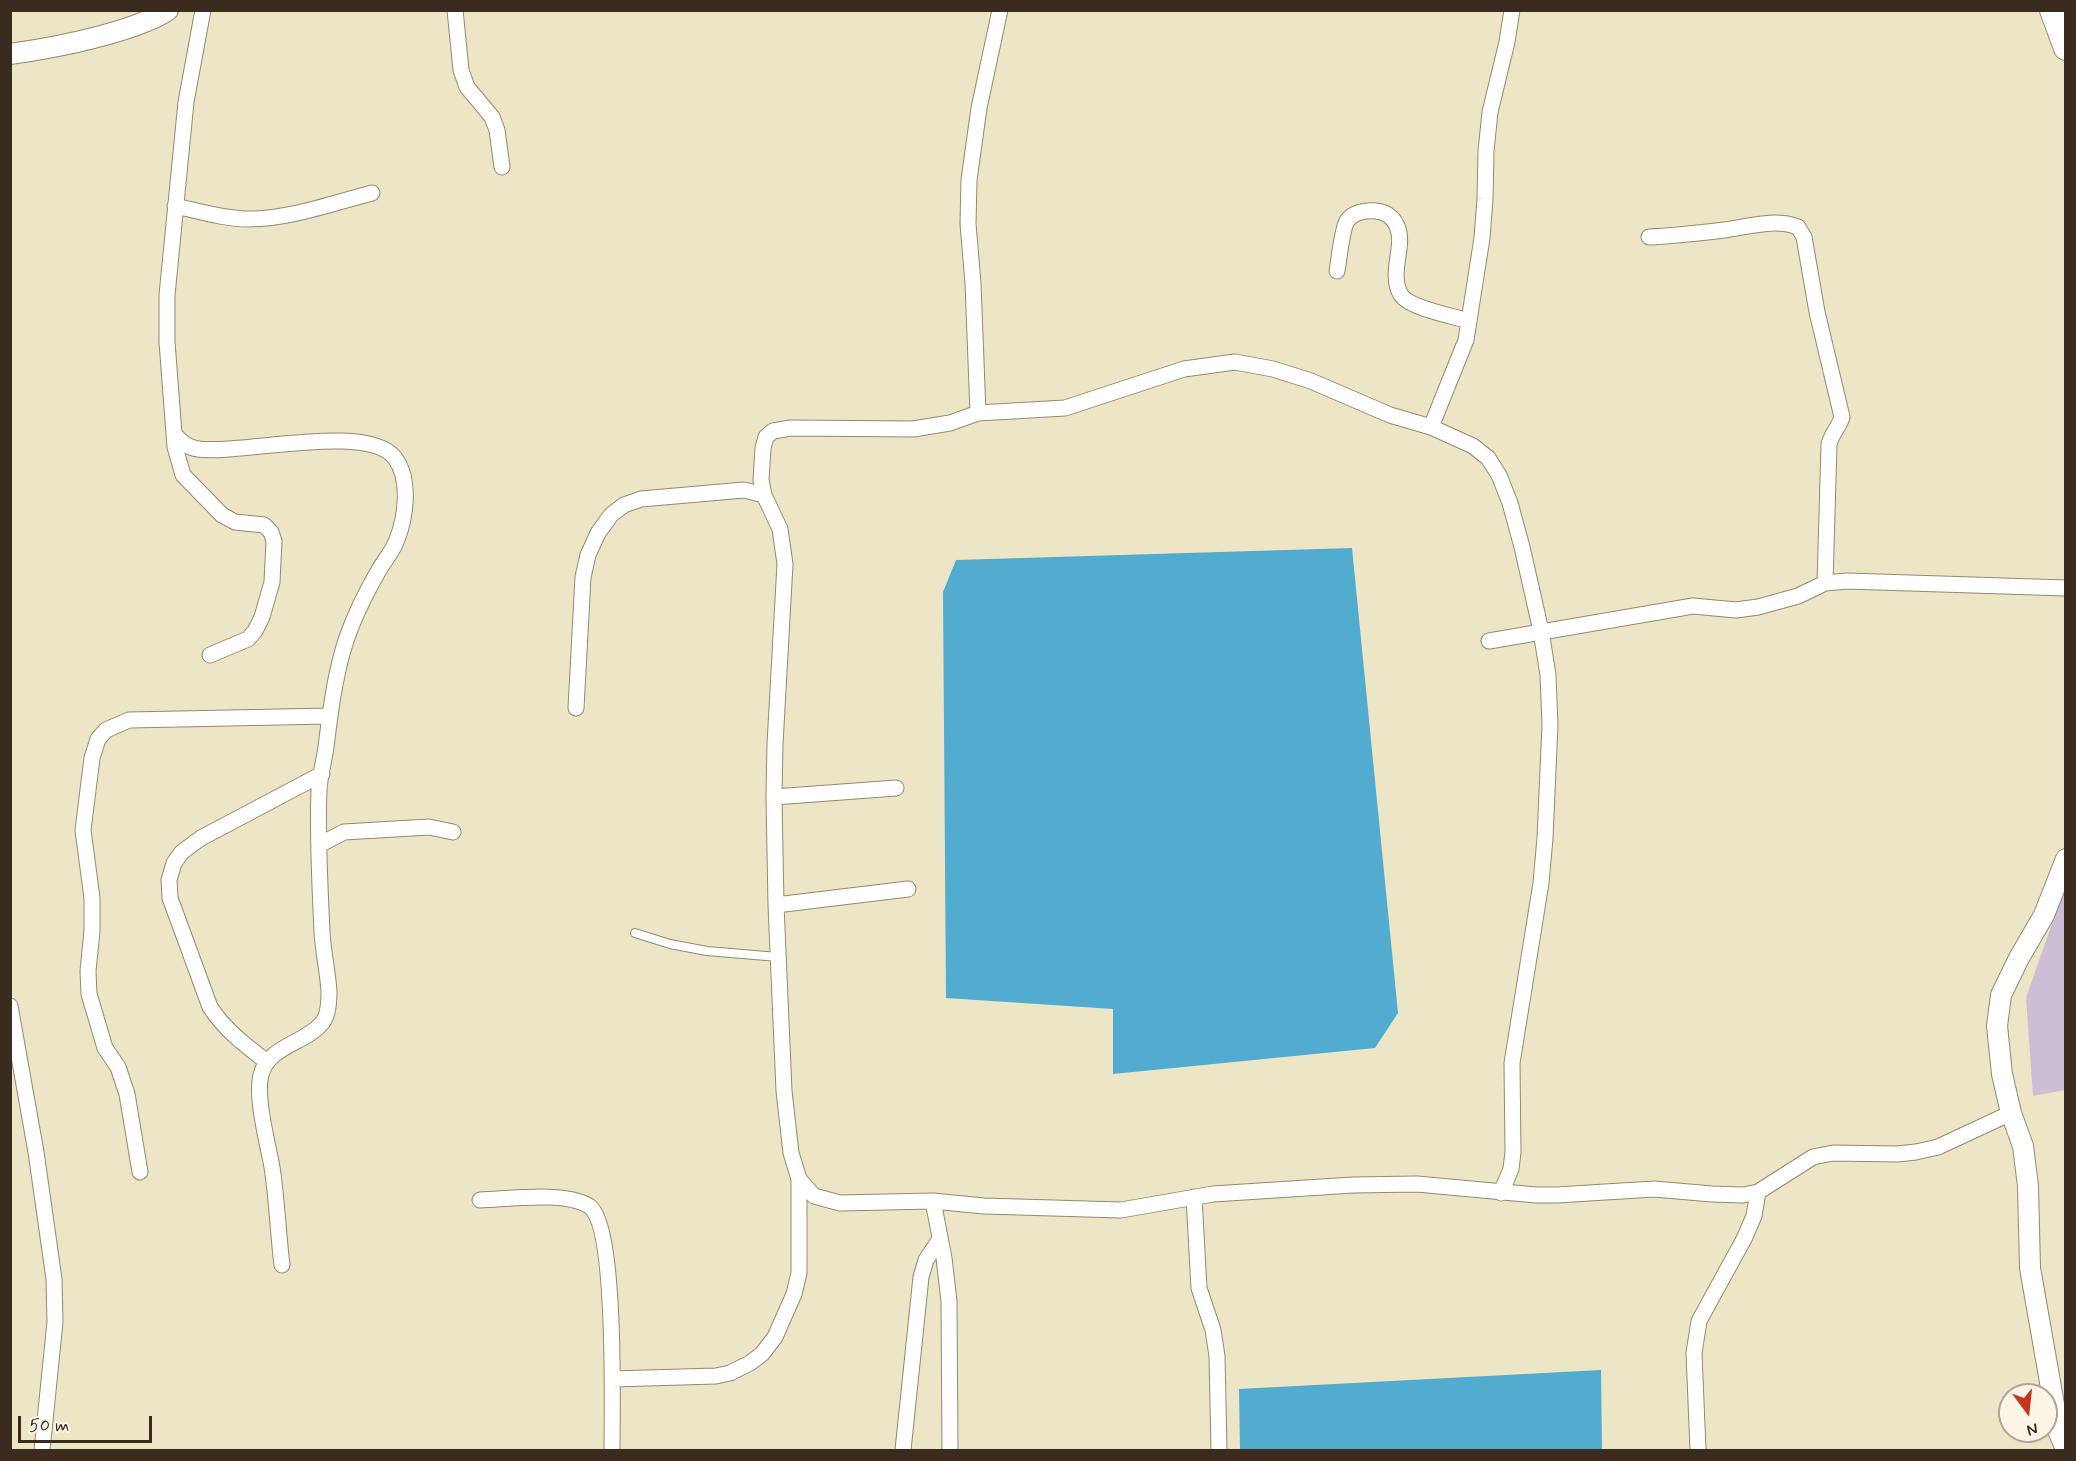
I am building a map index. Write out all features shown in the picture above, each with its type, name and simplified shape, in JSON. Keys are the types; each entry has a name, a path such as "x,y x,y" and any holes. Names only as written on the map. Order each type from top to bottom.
{"main road":[{"path":"2052,10 2066,48"}],"street":[{"path":"10,54 68,45 161,16 168,10"},
{"path":"203,10 186,102 167,295 167,342 175,447 183,475 222,515 245,525 264,525 271,532 274,541 272,582 262,617 255,631 248,639 210,656"},
{"path":"455,10 461,69 467,87 492,117 497,130 502,166"},
{"path":"978,413 973,283 968,224 969,180 979,108 1000,10"},
{"path":"1431,428 1466,340 1482,238 1490,112 1507,42 1512,10"},
{"path":"175,207 249,219 292,213 372,193"},
{"path":"1337,271 1347,222 1354,214 1367,210 1380,211 1389,215 1396,223 1399,232 1396,272 1401,296 1410,303 1469,321"},
{"path":"1648,237 1789,223 1798,227 1804,237 1817,312 1842,417 1829,444 1825,583"},
{"path":"612,1379 716,1376 730,1373 762,1354 775,1337 794,1294 799,1273 799,1179 791,1153 784,1091 776,905 775,744 785,564 780,528 764,495 761,480 763,448 766,437 773,431 791,428 913,429 950,423 978,413 1065,408 1184,369 1234,362 1273,369 1311,381 1390,415 1431,428 1473,446 1488,459 1499,475 1513,514 1541,631 1548,675 1550,725 1545,838 1540,883 1512,1063 1512,1161 1501,1193"},
{"path":"175,435 185,445 196,449 289,443 364,442 383,448 395,458 406,488 404,510 396,542 378,572 344,646 334,684 319,788 323,936 329,992 326,1015 321,1024 311,1032 288,1045 267,1062 260,1076 282,1265"},
{"path":"576,708 583,577 588,555 598,533 611,515 624,505 641,499 744,490 764,495"},
{"path":"1489,640 1693,606 1736,610 1758,607 1797,596 1825,583 1847,581 2066,588"},
{"path":"140,1172 127,1094 118,1067 105,1048 89,994 87,971 92,931 92,898 83,830 92,758 98,739 106,730 129,720 330,716"},
{"path":"267,1062 231,1034 210,1007 170,898 169,880 174,863 182,852 201,838 322,774"},
{"path":"774,797 896,788"},
{"path":"320,845 344,832 429,827 453,832"},
{"path":"2066,859 2044,915 2001,995 1997,1026 2002,1074 2011,1113 2023,1146 2028,1186 2030,1268 2059,1433 2066,1449"},
{"path":"776,905 908,889"},
{"path":"10,1006 36,1152 54,1279 55,1322 42,1450"},
{"path":"799,1179 814,1196 840,1203 933,1201 984,1206 1121,1210 1213,1194 1363,1185 1417,1184 1501,1193 1557,1195 1654,1189 1743,1195 1758,1192 1813,1157 1833,1153 1916,1152 1938,1147 2011,1113"},
{"path":"1698,1450 1694,1353 1699,1321 1744,1239 1754,1216 1758,1192"},
{"path":"480,1200 563,1197 580,1201 592,1208 599,1221 610,1305 612,1450"},
{"path":"1194,1197 1199,1288 1213,1330 1216,1356 1219,1450"},
{"path":"933,1201 949,1301 950,1450"},
{"path":"903,1450 921,1277 926,1260 940,1239"}],"lane":[{"path":"635,933 670,944 707,951 778,957"}],"shaded area":[{"path":"2065,886 2065,1090 2033,1096 2026,998"}],"water":[{"path":"1352,548 1398,1013 1375,1048 1113,1074 1113,1009 946,998 943,592 956,560"},
{"path":"1601,1370 1602,1450 1240,1450 1239,1389"}]}
